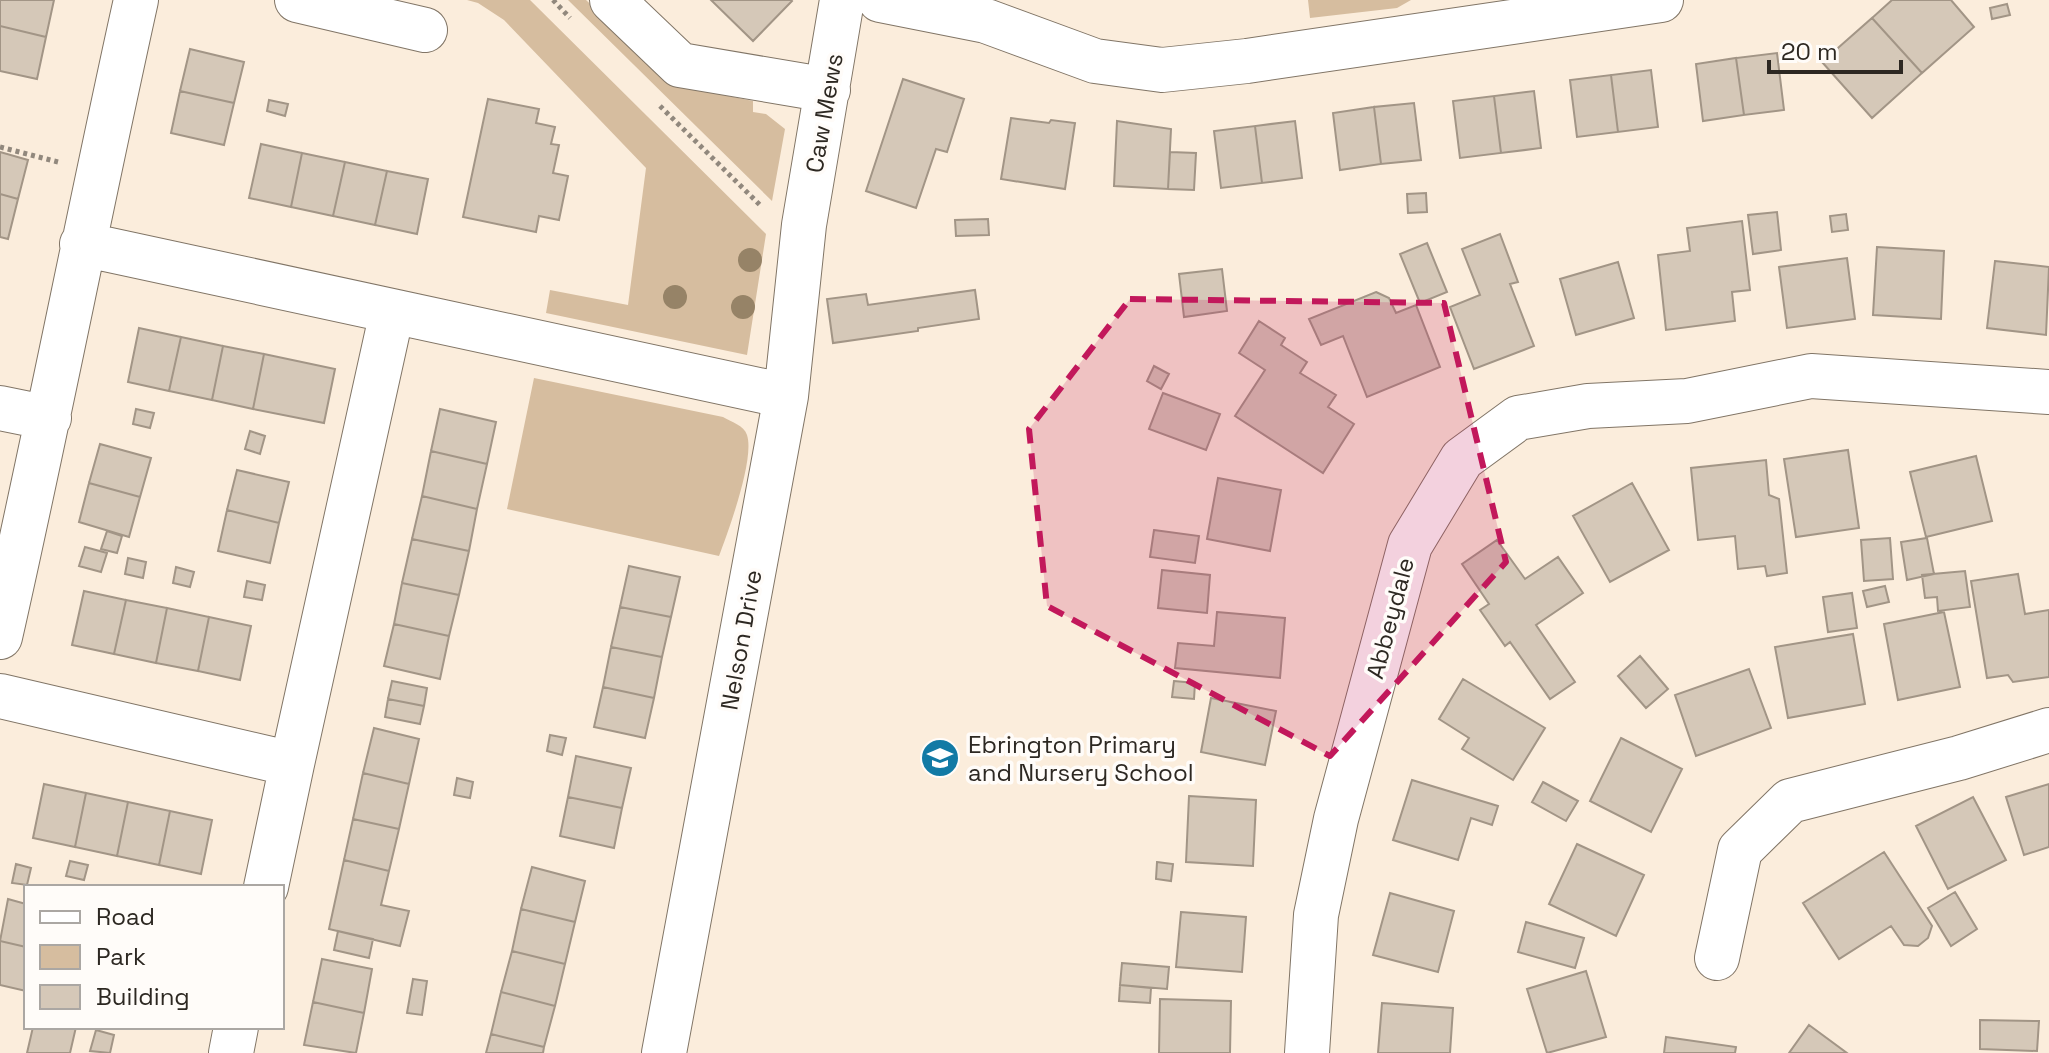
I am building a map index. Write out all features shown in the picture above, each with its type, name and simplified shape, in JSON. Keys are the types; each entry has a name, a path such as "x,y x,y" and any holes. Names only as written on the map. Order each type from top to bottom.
{"street":[{"path":"0,637 136,0"},
{"path":"297,0 425,30"},
{"path":"612,0 680,65 828,90"},
{"name":"Caw Mews","path":"786,219 828,90 842,0"},
{"path":"880,0 986,21 1095,61 1162,70 1247,61 1457,14 1661,0"},
{"name":"Nelson Drive","path":"664,1053 786,396 786,219"},
{"path":"82,244 786,396"},
{"path":"266,885 392,312"},
{"name":"Abbeydale","path":"1307,1053 1316,915 1336,819 1410,545 1462,459 1518,418 1588,406 1687,401 1811,376 2049,392"},
{"path":"0,408 49,418"},
{"path":"0,696 292,764"},
{"path":"1717,958 1740,850 1790,801 1959,758 2049,730"},
{"path":"231,1053 236,1029"}],"path":[{"path":"553,0 575,22"},
{"path":"654,100 786,219"},
{"path":"0,147 98,172"}],"highlighted area":[{"path":"1130,299 1444,303 1506,562 1330,756 1047,606 1029,429"}],"green space":[{"path":"467,0 530,0 766,234 747,355 546,313 550,290 628,305 646,168 504,20 478,3"},
{"path":"568,0 586,0 675,85 753,101 753,112 766,114 785,129 772,201"},
{"path":"1308,0 1411,0 1397,8 1310,18"},
{"path":"534,378 723,417 743,429 747,435 747,461 719,556 507,509"}],"building":[{"path":"0,0 54,0 46,37 0,26"},
{"path":"711,0 791,0 792,1 753,41"},
{"path":"1892,0 1951,0 1974,27 1922,73 1872,18"},
{"path":"2007,4 2010,15 1992,19 1990,8"},
{"path":"1872,18 1922,73 1872,118 1822,62"},
{"path":"0,26 46,37 37,79 0,71"},
{"path":"190,49 244,62 234,103 180,91"},
{"path":"1777,53 1784,110 1744,115 1736,58"},
{"path":"1736,58 1744,115 1703,121 1696,64"},
{"path":"1651,70 1658,127 1618,132 1611,75"},
{"path":"1611,75 1618,132 1577,137 1570,80"},
{"path":"903,79 964,99 947,152 936,149 916,208 866,191"},
{"path":"180,91 234,103 224,145 171,133"},
{"path":"1534,91 1541,148 1501,153 1494,96"},
{"path":"1494,96 1501,153 1460,158 1453,101"},
{"path":"488,99 539,109 536,123 555,127 551,144 559,145 553,173 568,176 559,220 539,216 536,232 463,217"},
{"path":"269,100 288,104 285,116 267,111"},
{"path":"1414,103 1421,160 1381,164 1374,107"},
{"path":"1374,107 1381,164 1340,170 1333,113"},
{"path":"1011,118 1075,123 1065,189 1001,179"},
{"path":"1117,121 1171,129 1168,189 1114,186"},
{"path":"1295,121 1302,178 1262,183 1255,126"},
{"path":"1255,126 1262,183 1221,188 1214,131"},
{"path":"261,144 302,153 291,207 249,198"},
{"path":"0,152 28,160 18,199 0,194"},
{"path":"1170,152 1196,153 1194,190 1168,189"},
{"path":"302,153 345,162 333,216 291,207"},
{"path":"345,162 387,171 375,225 333,216"},
{"path":"387,171 428,179 417,234 375,225"},
{"path":"1426,193 1427,212 1408,213 1407,194"},
{"path":"0,194 18,199 8,239 0,237"},
{"path":"1777,212 1781,250 1753,254 1748,215"},
{"path":"1846,214 1848,230 1832,232 1830,216"},
{"path":"988,219 989,235 956,236 955,220"},
{"path":"1742,221 1750,290 1732,292 1735,321 1666,330 1658,255 1690,251 1687,228"},
{"path":"1500,234 1518,282 1510,284 1534,346 1474,369 1450,307 1480,295 1462,249"},
{"path":"1427,243 1447,292 1420,303 1400,254"},
{"path":"1877,247 1944,251 1941,319 1873,315"},
{"path":"1847,258 1855,319 1787,328 1779,267"},
{"path":"1995,261 2049,267 2046,335 1987,328"},
{"path":"1618,262 1634,318 1576,335 1560,279"},
{"path":"1222,269 1227,311 1184,317 1179,274"},
{"path":"975,290 979,319 833,343 827,299 866,294 868,305"},
{"path":"1376,292 1389,298 1396,313 1416,305 1440,367 1367,397 1343,336 1321,345 1309,319"},
{"path":"1259,321 1285,338 1281,345 1307,362 1300,373 1336,395 1328,407 1354,424 1323,473 1235,416 1265,370 1239,353"},
{"path":"139,328 181,337 169,391 128,382"},
{"path":"181,337 223,346 212,400 169,391"},
{"path":"223,346 264,354 253,409 212,400"},
{"path":"264,354 335,369 324,423 253,409"},
{"path":"1154,366 1169,374 1161,389 1147,381"},
{"path":"1163,393 1220,414 1206,450 1149,429"},
{"path":"136,409 154,413 150,428 133,424"},
{"path":"440,409 496,422 487,464 431,451"},
{"path":"250,431 265,436 260,454 245,449"},
{"path":"100,444 151,458 140,497 89,483"},
{"path":"1848,450 1859,528 1796,537 1784,459"},
{"path":"431,451 487,464 477,509 422,496"},
{"path":"1976,456 1992,521 1926,537 1910,472"},
{"path":"1766,460 1769,495 1779,499 1787,573 1767,576 1765,566 1738,569 1735,536 1698,540 1691,468"},
{"path":"237,470 289,482 279,523 227,510"},
{"path":"1218,478 1281,490 1270,551 1207,539"},
{"path":"89,483 140,497 129,537 79,522"},
{"path":"1632,483 1669,550 1610,582 1573,516"},
{"path":"422,496 477,509 469,551 412,539"},
{"path":"227,510 279,523 270,563 218,551"},
{"path":"1154,530 1199,536 1195,563 1150,557"},
{"path":"107,531 122,536 117,553 101,549"},
{"path":"1890,538 1893,579 1864,581 1861,540"},
{"path":"1927,538 1934,574 1907,580 1901,542"},
{"path":"412,539 469,551 459,595 402,583"},
{"path":"1497,540 1525,579 1558,557 1583,593 1536,625 1575,682 1550,699 1510,642 1505,646 1480,610 1489,604 1462,564"},
{"path":"85,547 107,553 101,572 79,566"},
{"path":"128,558 146,562 143,578 125,574"},
{"path":"629,566 680,577 671,617 620,607"},
{"path":"176,567 194,572 190,587 173,583"},
{"path":"1162,570 1210,575 1207,613 1158,608"},
{"path":"1965,571 1970,607 1938,611 1937,597 1925,598 1922,575"},
{"path":"2018,574 2025,614 2049,610 2049,677 2013,682 2008,675 1987,678 1971,581"},
{"path":"247,581 265,585 262,600 244,597"},
{"path":"402,583 459,595 449,636 394,624"},
{"path":"1885,586 1889,602 1867,607 1863,591"},
{"path":"84,591 126,600 114,654 72,645"},
{"path":"1852,593 1857,628 1828,632 1823,597"},
{"path":"126,600 167,608 156,663 114,654"},
{"path":"620,607 671,617 662,657 611,647"},
{"path":"167,608 209,617 198,671 156,663"},
{"path":"1217,612 1285,618 1280,678 1175,668 1178,643 1214,646"},
{"path":"1944,612 1960,687 1898,700 1884,624"},
{"path":"209,617 251,626 240,680 198,671"},
{"path":"394,624 449,636 440,679 384,666"},
{"path":"1853,634 1865,704 1788,718 1775,647"},
{"path":"611,647 662,657 654,698 603,687"},
{"path":"1640,656 1668,689 1646,708 1618,676"},
{"path":"1749,669 1771,728 1696,756 1675,695"},
{"path":"1463,679 1545,728 1513,780 1462,749 1469,738 1439,719"},
{"path":"392,681 427,688 424,706 388,699"},
{"path":"1174,681 1195,683 1194,699 1172,697"},
{"path":"603,687 654,698 645,738 594,727"},
{"path":"1211,698 1276,711 1265,765 1201,752"},
{"path":"388,699 424,706 420,724 385,717"},
{"path":"374,728 419,739 409,784 363,773"},
{"path":"550,735 566,738 562,755 547,751"},
{"path":"1621,738 1682,769 1651,832 1590,801"},
{"path":"576,756 631,768 622,808 568,797"},
{"path":"363,773 409,784 399,829 353,819"},
{"path":"457,778 473,782 470,798 454,795"},
{"path":"1412,780 1498,806 1492,825 1471,818 1458,860 1393,840"},
{"path":"1543,782 1578,801 1566,821 1532,802"},
{"path":"44,784 86,793 75,847 33,838"},
{"path":"2049,784 2049,847 2024,855 2006,797"},
{"path":"86,793 128,802 117,856 75,847"},
{"path":"1189,796 1256,800 1253,866 1186,862"},
{"path":"568,797 622,808 614,848 560,836"},
{"path":"1973,797 2006,860 1948,889 1916,826"},
{"path":"128,802 170,811 159,865 117,856"},
{"path":"170,811 212,820 201,874 159,865"},
{"path":"353,819 399,829 389,871 344,860"},
{"path":"1577,844 1644,875 1616,936 1549,904"},
{"path":"1884,852 1932,926 1928,938 1918,946 1904,945 1891,926 1839,959 1803,903"},
{"path":"344,860 389,871 381,905 409,911 400,946 329,929"},
{"path":"70,861 88,865 84,880 66,876"},
{"path":"1157,862 1173,864 1171,881 1156,879"},
{"path":"16,864 31,868 27,885 12,883"},
{"path":"532,867 585,881 575,922 521,909"},
{"path":"1955,892 1977,929 1951,946 1928,908"},
{"path":"1390,893 1454,911 1438,972 1373,955"},
{"path":"8,899 24,903 24,947 0,941"},
{"path":"521,909 575,922 565,964 512,951"},
{"path":"1181,912 1246,917 1242,972 1176,967"},
{"path":"1526,922 1584,938 1575,968 1518,952"},
{"path":"338,931 373,939 369,958 334,950"},
{"path":"0,941 24,947 24,991 0,985"},
{"path":"512,951 565,964 555,1006 501,992"},
{"path":"322,959 372,969 364,1013 313,1002"},
{"path":"1122,963 1169,967 1167,989 1120,985"},
{"path":"1586,971 1606,1037 1547,1053 1527,989"},
{"path":"413,979 427,981 422,1015 407,1013"},
{"path":"1120,985 1151,988 1150,1003 1119,1001"},
{"path":"501,992 555,1006 544,1047 491,1034"},
{"path":"1160,999 1231,1001 1230,1053 1159,1053"},
{"path":"313,1002 364,1013 356,1053 304,1045"},
{"path":"1382,1003 1453,1008 1450,1053 1378,1053"},
{"path":"1980,1020 2039,1021 2037,1051 1980,1049"},
{"path":"1809,1025 1847,1053 1789,1053"},
{"path":"33,1029 76,1029 70,1053 27,1053"},
{"path":"96,1030 114,1035 110,1053 90,1051"},
{"path":"491,1034 544,1047 543,1053 486,1053"},
{"path":"1666,1037 1736,1047 1735,1053 1664,1053"}],"place":[{"name":"Ebrington Primary and Nursery School","path":"940,758"}]}
